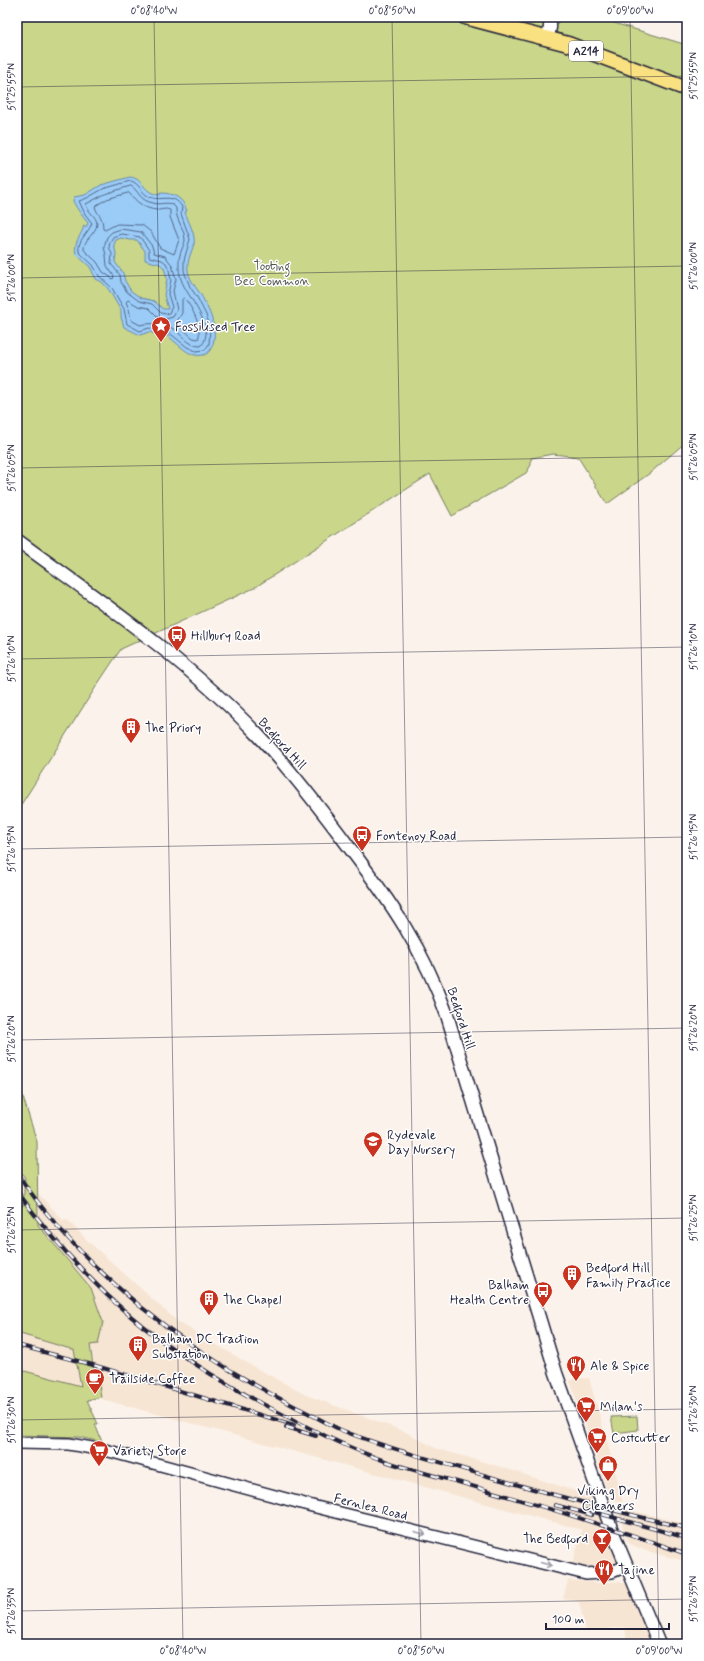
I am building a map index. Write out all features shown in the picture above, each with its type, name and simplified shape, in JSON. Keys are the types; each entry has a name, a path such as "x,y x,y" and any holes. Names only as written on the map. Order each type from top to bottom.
{"highway":[{"name":"A214","path":"465,17 568,44 687,89"}],"main road":[{"path":"547,39 550,28 550,17"},
{"name":"Bedford Hill","path":"17,540 129,622 204,685 247,724 305,789 379,886 410,933 438,990 449,1020 556,1373 611,1528 659,1644"}],"street":[{"name":"Fernlea Road","path":"17,1443 69,1444 110,1451 383,1523 586,1574 612,1572 626,1566"}],"shaded area":[{"path":"17,1166 25,1178 23,1206 17,1198"},
{"path":"39,1194 63,1220 67,1219 87,1240 178,1322 304,1394 406,1432 435,1448 498,1466 591,1496 603,1522 603,1529 618,1561 610,1566 595,1569 572,1565 582,1530 101,1399 90,1344 94,1343 103,1322 91,1288 38,1225"},
{"path":"17,1333 74,1350 82,1387 17,1369"},
{"path":"589,1378 623,1502 610,1499 570,1381 571,1379"},
{"path":"617,1507 687,1524 687,1562 646,1551 630,1544 627,1541"},
{"path":"568,1580 600,1583 621,1581 626,1584 652,1644 627,1644 625,1627 586,1631 579,1602 563,1598"}],"green space":[{"name":"Tooting Bec Common","path":"17,17 604,17 614,23 687,45 687,441 650,473 607,504 578,457 553,454 531,458 531,465 526,473 452,516 430,474 254,588 121,649 17,811"},
{"path":"17,1078 37,1142 38,1225 91,1288 103,1322 98,1344 90,1345 94,1372 98,1378 101,1397 87,1400 98,1424 95,1424 102,1442 79,1437 17,1435 17,1369 81,1386 74,1350 17,1333 17,1198 23,1206 25,1178 17,1166"},
{"path":"637,1416 638,1430 614,1433 611,1417"}],"water":[{"path":"130,177 135,178 150,192 160,195 160,193 174,195 185,206 187,211 185,212 193,232 194,240 188,271 192,281 207,306 214,325 213,344 207,354 191,354 166,335 161,333 159,335 149,332 140,335 124,327 121,311 109,290 102,282 96,279 90,267 76,254 75,249 77,242 84,225 86,227 88,223 73,201 74,197 85,195 101,185","holes":["121,238 137,240 145,251 145,260 160,264 164,268 167,279 164,295 168,309 163,309 154,301 141,298 131,291 125,281 123,273 115,262 116,254 114,244 116,240"]}],"railway":[{"path":"17,1173 44,1210 74,1244 107,1277 178,1336 256,1386 341,1430 397,1450 569,1499 687,1528"},
{"path":"17,1191 43,1225 90,1278 134,1320 208,1373 261,1403 312,1430 388,1462 564,1513 687,1554"},
{"path":"17,1345 93,1365 294,1425"},
{"path":"286,1427 316,1436"},
{"path":"555,1505 592,1515"},
{"path":"587,1510 687,1538"}],"place":[{"name":"Fossilised Tree","path":"161,343"},
{"name":"Hillbury Road","path":"177,652"},
{"name":"The Priory","path":"131,744"},
{"name":"Fontenoy Road","path":"362,852"},
{"name":"Rydevale Day Nursery","path":"373,1158"},
{"name":"Bedford Hill Family Practice","path":"572,1291"},
{"name":"Balham Health Centre","path":"543,1308"},
{"name":"The Chapel","path":"209,1316"},
{"name":"Balham DC Traction Substation","path":"138,1362"},
{"name":"Ale & Spice","path":"576,1382"},
{"name":"Trailside Coffee","path":"95,1395"},
{"name":"Milan's","path":"586,1423"},
{"name":"Costcutter","path":"597,1454"},
{"name":"Variety Store","path":"99,1467"},
{"name":"Viking Dry Cleaners","path":"608,1482"},
{"name":"The Bedford","path":"602,1555"},
{"name":"Tajine","path":"604,1586"}]}
